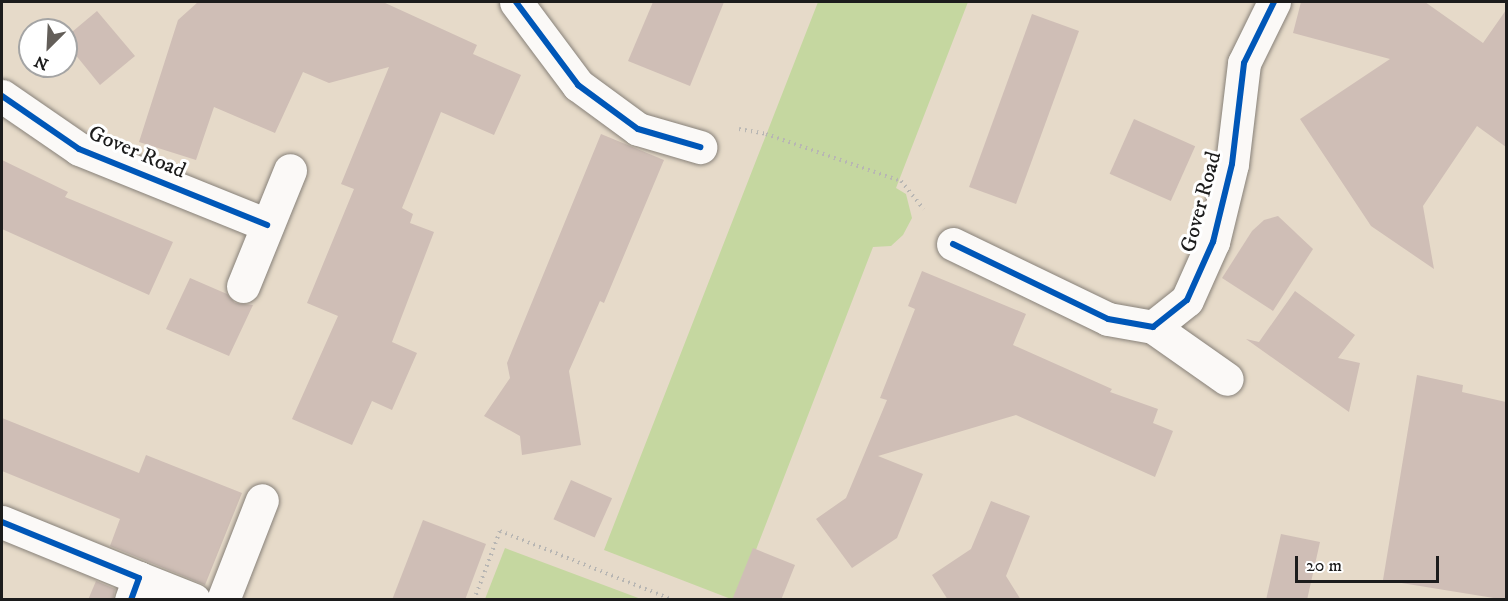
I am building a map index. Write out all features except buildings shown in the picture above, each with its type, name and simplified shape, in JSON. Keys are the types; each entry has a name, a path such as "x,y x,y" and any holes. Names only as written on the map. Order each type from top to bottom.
{"street":[{"path":"516,2 578,85 638,129 700,147"},
{"name":"Gover Road","path":"1153,327 1187,300 1213,242 1232,164 1244,63 1274,2"},
{"name":"Gover Road","path":"2,96 79,149 267,225"},
{"path":"243,286 290,170"},
{"path":"953,244 1108,319 1153,327 1227,379"},
{"path":"223,600 262,500"},
{"path":"2,522 135,589 194,600"}],"path":[{"path":"738,129 766,134 901,182 924,209"},
{"path":"474,600 500,531 672,600"}],"green space":[{"path":"818,2 968,2 896,188 906,194 912,218 903,235 891,246 873,247 737,599 731,599 604,550"},
{"path":"505,548 641,599 485,599"}],"cycle path":[{"path":"516,2 578,85 638,129 700,147"},
{"path":"953,244 1108,319 1153,327 1187,300 1213,242 1232,164 1244,63 1274,2"},
{"path":"2,96 79,149 267,225"},
{"path":"2,522 139,578 131,600"}]}
